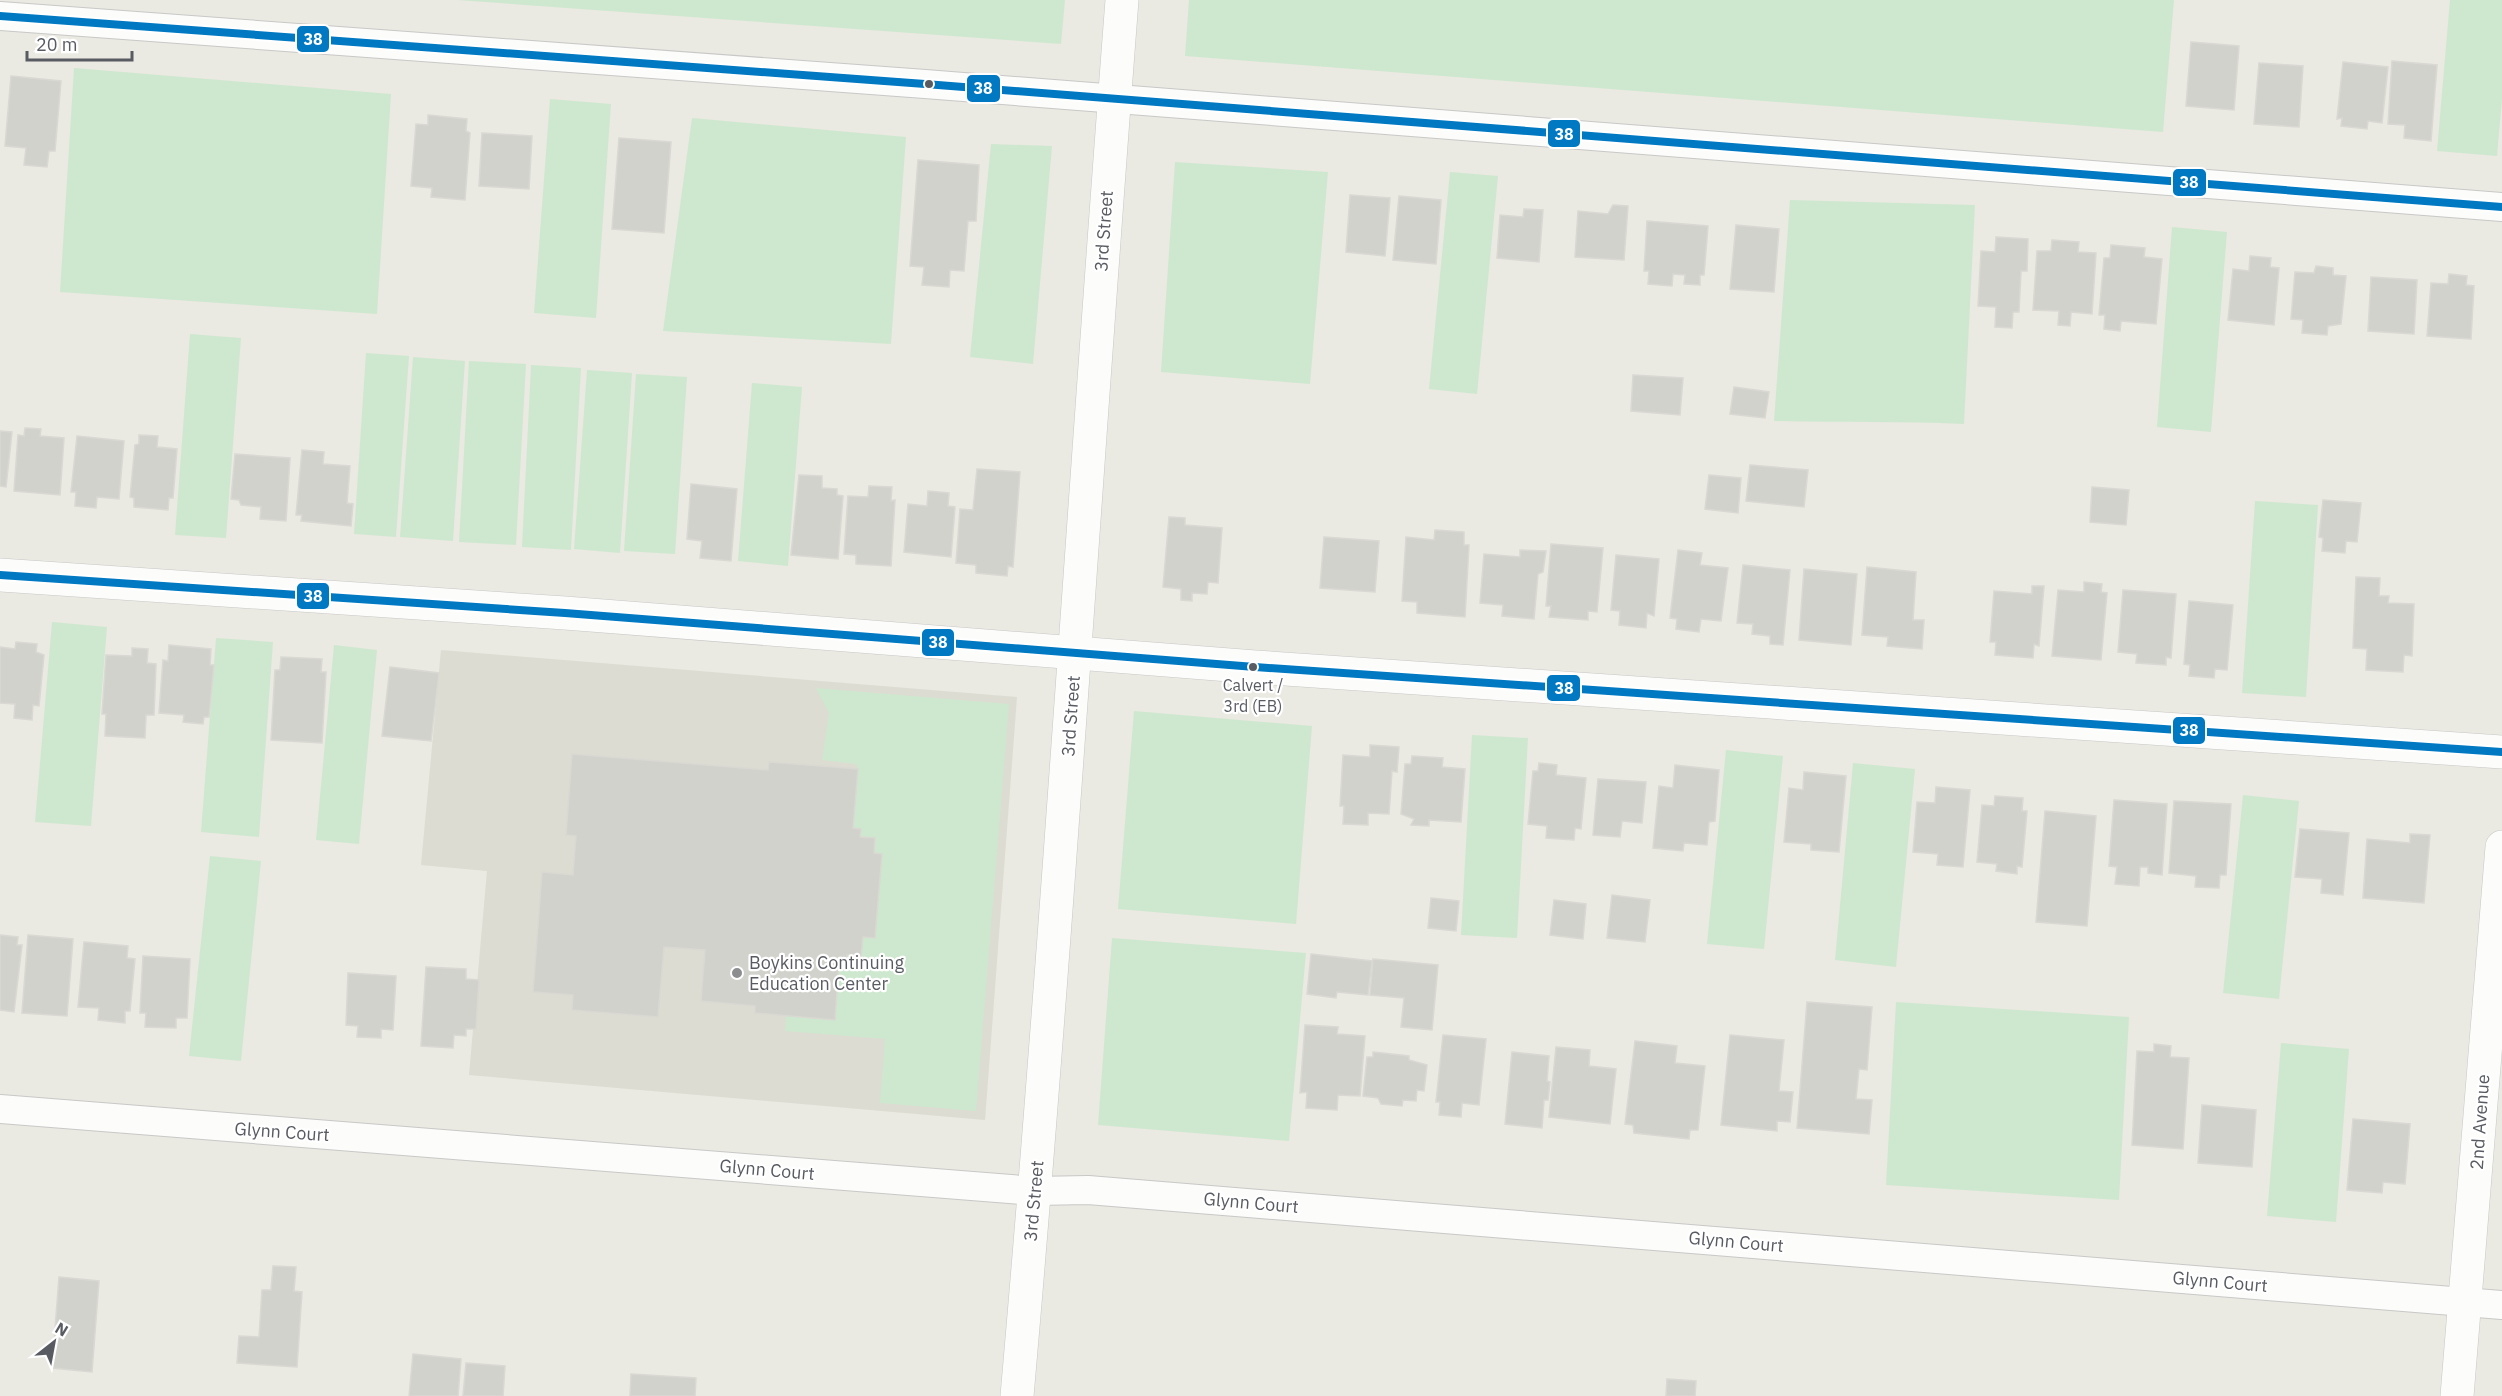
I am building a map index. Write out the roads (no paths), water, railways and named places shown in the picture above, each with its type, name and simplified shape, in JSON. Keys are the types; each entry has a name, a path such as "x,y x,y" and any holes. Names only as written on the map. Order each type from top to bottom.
{"street":[{"name":"3rd Street","path":"1017,1396 1076,654 1092,385 1122,0"},
{"path":"0,16 1114,99 2502,207"},
{"path":"0,575 565,613 1076,654 2502,752"},
{"name":"2nd Avenue","path":"2457,1396 2502,847"},
{"name":"Glynn Court","path":"0,1109 1035,1191 1089,1190 2502,1305"}],"place":[{"name":"Calvert / 3rd (EB)","path":"1253,667"},
{"name":"Boykins Continuing Education Center","path":"737,973"}]}
